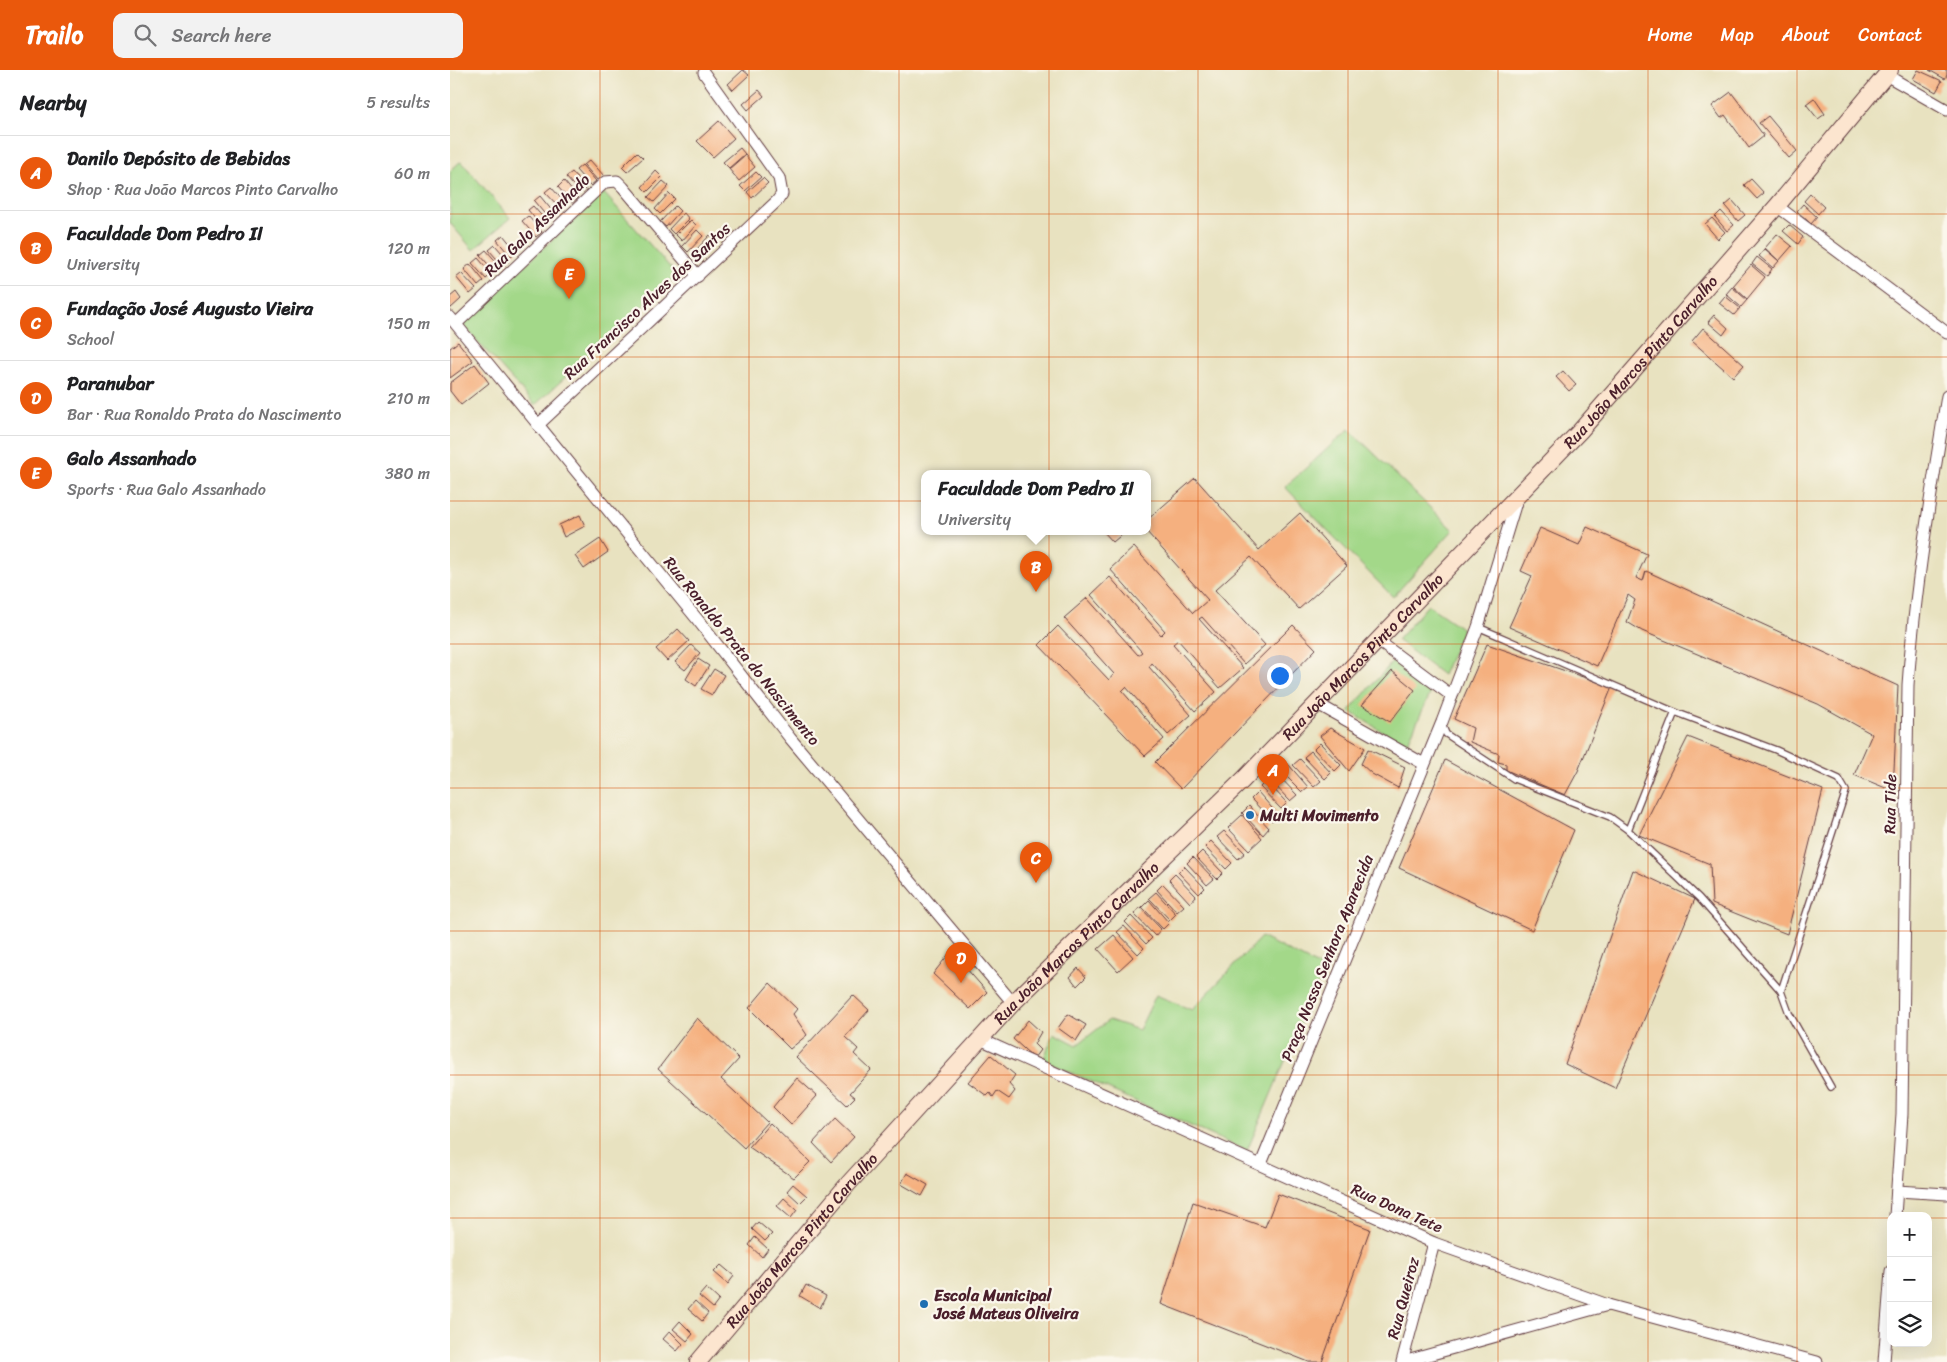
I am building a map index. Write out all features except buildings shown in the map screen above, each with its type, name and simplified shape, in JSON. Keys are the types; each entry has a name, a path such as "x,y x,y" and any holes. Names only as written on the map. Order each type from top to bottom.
{"main road":[{"name":"Rua João Marcos Pinto Carvalho","path":"698,1362 848,1184 1013,1003 1243,780 1518,497 1580,430 1777,206 1888,72"}],"street":[{"path":"1888,72 1947,110"},
{"name":"Rua Francisco Alves dos Santos","path":"538,425 698,276 777,201 782,194 779,178 704,73"},
{"name":"Rua Galo Assanhado","path":"453,320 605,182 617,181 624,187 698,276"},
{"path":"1777,206 1947,333"},
{"name":"Rua Ronaldo Prata do Nascimento","path":"453,320 697,620 790,738 1013,1003"},
{"name":"Rua Tide","path":"1895,1212 1902,1114 1911,647 1924,532 1947,396"},
{"name":"Praça Nossa Senhora Aparecida","path":"1261,1164 1442,722 1478,627 1518,497"},
{"path":"1377,640 1452,696"},
{"path":"1316,703 1424,764"},
{"name":"Rua Dona Tete","path":"980,1039 1434,1243 1608,1304 1817,1362"},
{"path":"1897,1191 1947,1194"},
{"name":"Rua Queiroz","path":"1402,1362 1434,1243"},
{"path":"1884,1362 1889,1302"},
{"path":"1402,1362 1608,1304"}],"lane":[{"path":"1478,627 1675,712 1776,750 1839,779 1845,786 1846,791 1824,862 1797,937 1781,991"},
{"path":"1628,830 1675,712"},
{"path":"1442,722 1446,734 1514,779 1610,816 1628,830 1698,898 1781,991 1789,1013 1832,1087"}],"green space":[{"path":"461,161 510,218 473,250 450,223 450,171"},
{"path":"604,193 677,275 535,405 461,323"},
{"path":"1349,429 1453,530 1393,597 1285,487"},
{"path":"1428,605 1463,629 1443,675 1397,640"},
{"path":"1395,659 1432,690 1406,746 1349,711"},
{"path":"1261,937 1324,969 1247,1151 1043,1060 1054,1033 1077,1045 1109,1020 1139,1030 1156,995 1192,1010"}],"place":[{"name":"Galo Assanhado","path":"569,299"},
{"name":"Faculdade Dom Pedro II","path":"1036,592"},
{"name":"Danilo Depósito de Bebidas","path":"1273,795"},
{"name":"Multi Movimento","path":"1250,815"},
{"name":"Fundação José Augusto Vieira","path":"1036,883"},
{"name":"Paranubar","path":"961,983"},
{"name":"Escola Municipal José Mateus Oliveira","path":"924,1304"}]}
